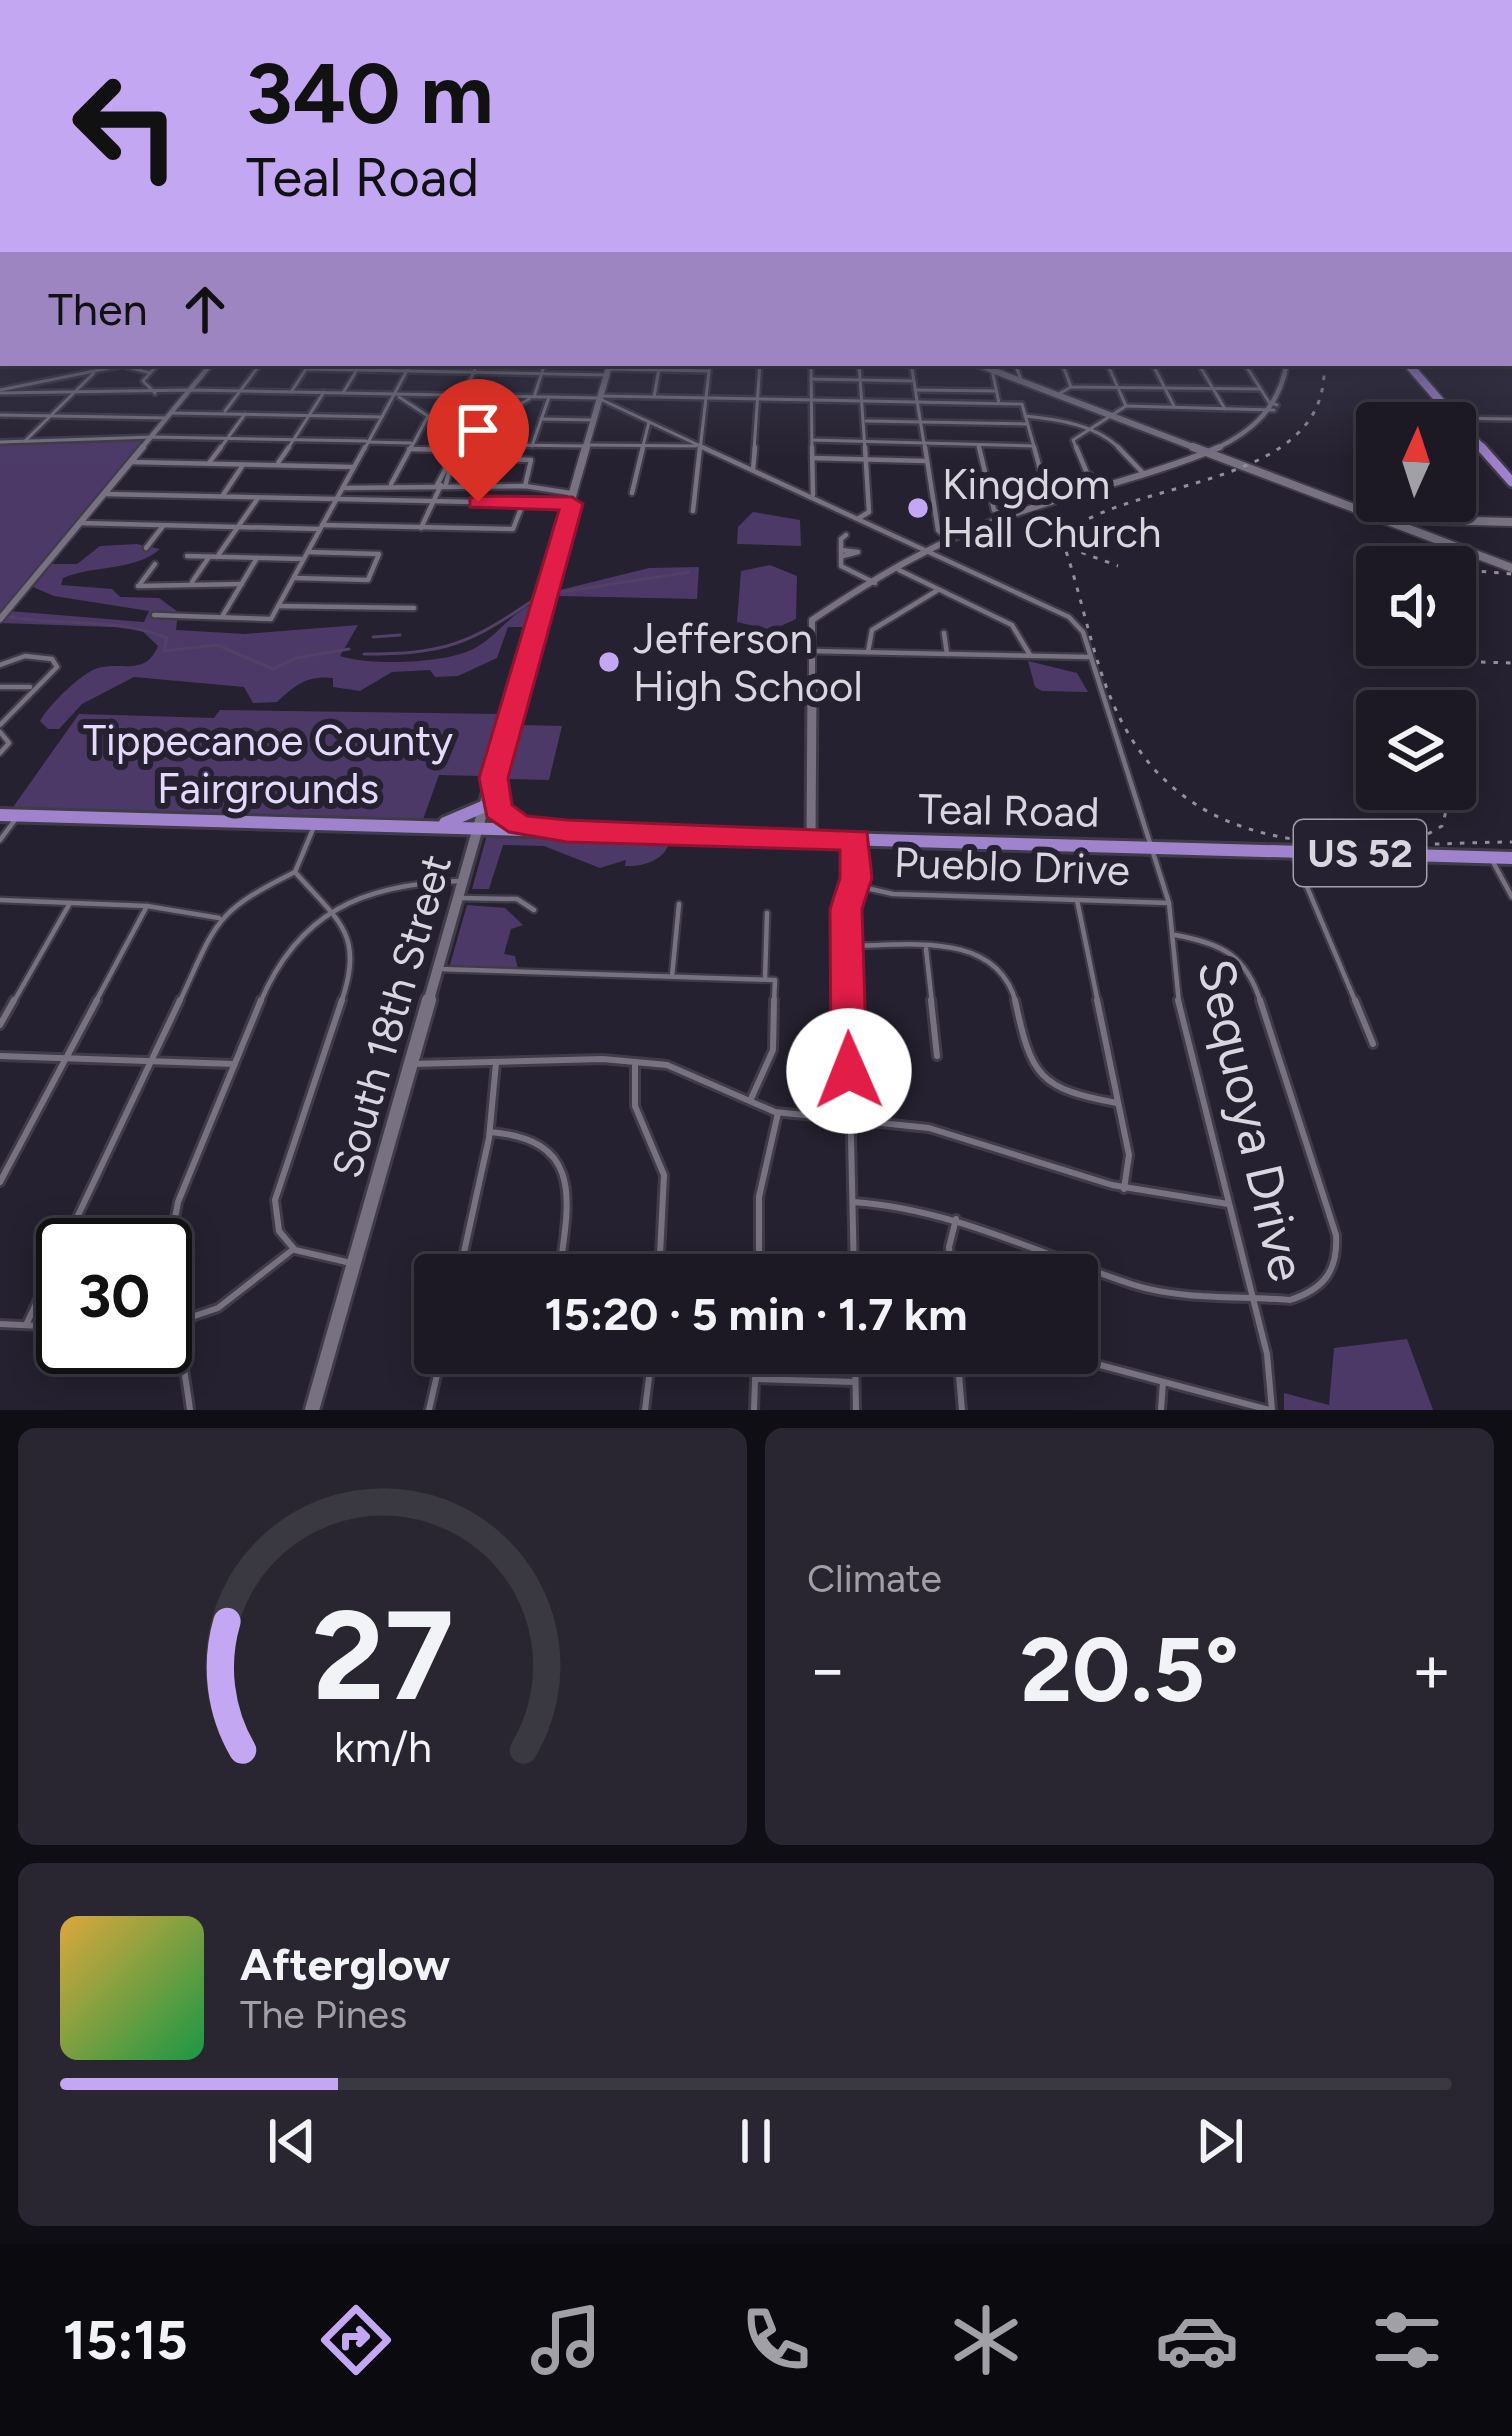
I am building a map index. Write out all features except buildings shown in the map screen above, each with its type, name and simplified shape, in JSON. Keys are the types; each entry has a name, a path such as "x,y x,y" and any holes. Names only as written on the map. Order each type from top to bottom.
{"main road":[{"path":"982,366 1356,508"},
{"path":"1406,366 1436,402"},
{"name":"South 18th Street","path":"312,1410 608,369"},
{"path":"1476,445 1512,482"},
{"path":"1476,449 1512,492"},
{"path":"1476,521 1512,522"},
{"path":"1392,522 1512,568"},
{"path":"494,778 495,806 508,820 567,831"},
{"path":"400,826 448,823 485,806"},
{"name":"Teal Road","path":"0,814 1512,858"}],"street":[{"path":"0,391 34,379 125,366"},
{"path":"155,393 143,384 156,366"},
{"path":"0,619 210,366"},
{"path":"223,414 259,366"},
{"path":"291,392 308,366"},
{"path":"343,393 360,366"},
{"path":"154,616 271,619 409,366"},
{"path":"463,395 477,366"},
{"path":"422,528 461,438 533,397 544,366"},
{"path":"306,369 542,374 659,366 709,371"},
{"path":"653,397 659,366"},
{"path":"693,511 710,366"},
{"path":"753,470 760,366"},
{"path":"811,366 813,497"},
{"path":"859,518 869,512 860,366"},
{"path":"912,366 938,530 952,542"},
{"path":"1017,366 1021,381"},
{"path":"1063,366 1071,387"},
{"path":"1108,366 1126,406"},
{"path":"1154,366 1174,408"},
{"path":"1200,366 1225,409"},
{"path":"1246,366 1276,408"},
{"path":"811,838 812,620 1003,517 1210,452 1276,408 1287,385 1287,366"},
{"path":"122,367 150,373"},
{"path":"992,370 999,403"},
{"path":"23,443 94,373"},
{"path":"811,379 914,381"},
{"path":"1058,395 1071,387 1261,389"},
{"path":"915,390 996,391"},
{"path":"0,391 1022,404 1049,502"},
{"path":"276,465 323,392"},
{"path":"394,394 461,438"},
{"path":"532,446 549,397"},
{"path":"601,397 932,552"},
{"path":"502,458 522,403"},
{"path":"1104,485 1087,473 1073,440 1126,406 1276,408"},
{"path":"208,464 244,414"},
{"path":"0,415 382,417"},
{"path":"428,416 498,417"},
{"path":"391,484 428,416"},
{"path":"1025,416 1052,417 1115,442 1144,474"},
{"path":"541,419 594,420"},
{"path":"1476,420 1512,419"},
{"path":"866,421 1027,424"},
{"path":"632,493 649,422"},
{"path":"0,442 226,438 456,450"},
{"path":"812,440 1034,446"},
{"path":"507,445 699,445"},
{"path":"979,445 994,510 1003,517"},
{"path":"453,458 531,460 525,486"},
{"path":"812,458 928,461"},
{"path":"131,462 354,467"},
{"path":"222,497 244,465"},
{"path":"343,488 525,486 573,499"},
{"path":"105,494 523,503 573,499"},
{"path":"217,557 258,497"},
{"path":"80,523 513,530 523,503"},
{"path":"146,548 164,526"},
{"path":"846,535 841,566 875,583"},
{"path":"294,578 368,580 379,554 308,552"},
{"name":"Sequoya Drive","path":"932,552 1079,626 1169,903 1177,991 1268,1354 1270,1410"},
{"path":"187,556 304,559"},
{"path":"154,564 138,586 188,588 208,556"},
{"path":"222,617 257,558"},
{"path":"899,571 1017,628 1030,656"},
{"path":"191,582 242,584"},
{"path":"868,652 872,630 938,590"},
{"path":"278,606 414,608"},
{"path":"944,633 947,654"},
{"path":"812,651 1091,657"},
{"path":"0,665 17,657 52,659 57,667 31,687 0,728 9,743 0,753"},
{"path":"0,687 31,687"},
{"path":"812,699 851,694"},
{"path":"0,840 19,815"},
{"path":"76,1218 219,918 240,899 295,872 315,824"},
{"path":"854,1254 846,909 853,886 856,839"},
{"path":"1291,851 1372,1044"},
{"path":"1490,857 1512,897"},
{"path":"295,872 351,938 355,963 274,1200 273,1219 292,1251 319,1262 354,1263"},
{"path":"173,1218 277,962 296,938 332,913 404,885 464,881"},
{"name":"Pueblo Drive","path":"853,886 893,894 1169,903"},
{"path":"460,898 517,899 534,910"},
{"path":"0,900 148,906 219,918"},
{"path":"1077,900 1129,1155 1123,1191"},
{"path":"0,1025 70,903"},
{"path":"671,976 679,904"},
{"path":"0,1182 148,906"},
{"path":"765,979 767,913"},
{"path":"853,1202 910,1206 956,1219 1140,1287 1254,1298 1311,1294 1335,1268 1336,1235 1250,969 1221,944 1175,935"},
{"path":"847,946 980,954 1004,971 1030,1067 1053,1088 1085,1101 1117,1103"},
{"path":"926,949 937,1056"},
{"path":"440,969 776,982 773,1050 749,1102"},
{"path":"0,1056 236,1064"},
{"path":"411,1064 635,1062 694,1070 778,1113 938,1130 1123,1191 1168,1202 1228,1204"},
{"path":"635,1062 635,1106 664,1175 660,1254"},
{"path":"464,1254 490,1132 496,1063"},
{"path":"759,1254 759,1197 778,1113"},
{"path":"490,1132 538,1138 553,1149 568,1204 562,1254"},
{"path":"950,1254 956,1219"},
{"path":"192,1318 254,1286 292,1251"},
{"path":"26,1325 36,1304"},
{"path":"0,1324 36,1326"},
{"path":"1098,1365 1270,1410"},
{"path":"184,1374 190,1410"},
{"path":"429,1410 437,1374"},
{"path":"645,1410 649,1374"},
{"path":"754,1410 755,1374"},
{"path":"855,1374 856,1410"},
{"path":"959,1374 962,1410"},
{"path":"755,1379 855,1382"},
{"path":"1161,1410 1163,1382"}],"green space":[{"path":"146,440 0,614 0,442"},
{"path":"753,512 800,520 801,546 737,544 738,527"},
{"path":"137,544 160,549 139,561 63,578 61,585 112,589 120,597 159,598 178,612 176,630 245,634 358,625 340,656 389,662 464,653 537,602 528,627 508,627 497,658 458,676 435,677 430,670 392,672 360,691 333,687 333,678 316,678 296,686 277,702 253,703 244,687 134,677 82,704 59,729 48,729 40,721 83,676 107,666 140,665 158,646 139,628 0,623 9,611 144,622 149,611 54,596 33,587 52,564 77,564 100,546"},
{"path":"770,565 797,576 796,619 772,630 737,622 741,571"},
{"path":"699,567 697,599 558,596 556,591 649,568"},
{"path":"1028,661 1077,673 1088,692 1042,691 1035,687"},
{"name":"Tippecanoe County Fairgrounds","path":"220,710 500,714 480,776 439,775 422,822 11,810 79,714 214,718"},
{"path":"522,725 562,726 549,780 507,779"},
{"path":"487,835 670,839 653,861 625,866 626,860 600,868 544,846 503,845 489,889 472,889"},
{"path":"467,905 505,908 523,925 511,929 504,954 515,956 518,969 449,968"},
{"path":"1407,1339 1433,1410 1284,1410 1284,1393 1329,1405 1334,1348"}],"waterway":[{"path":"562,592 689,572"},
{"path":"364,654 415,652 454,644 532,601"},
{"path":"10,617 148,632 167,638 164,651 217,645 273,669 296,658 349,649"},
{"path":"373,637 400,635"}],"railway":[{"path":"1324,366 1318,404 1297,434 1265,456 1100,513 1068,531 1066,551 1105,684 1124,726 1158,773 1199,806 1245,828 1295,840 1348,844 1512,842"},
{"path":"1069,533 1075,550 1118,566"},
{"path":"1476,571 1512,574"},
{"path":"1481,662 1512,663"},
{"path":"1417,840 1442,826 1446,810"}],"place":[{"name":"Kingdom Hall Church","path":"918,508"},
{"name":"Jefferson High School","path":"609,662"}],"route":[{"path":"478,502 572,504 494,778 497,810 520,825 567,831 856,839 856,878 846,909 849,1071"}]}
